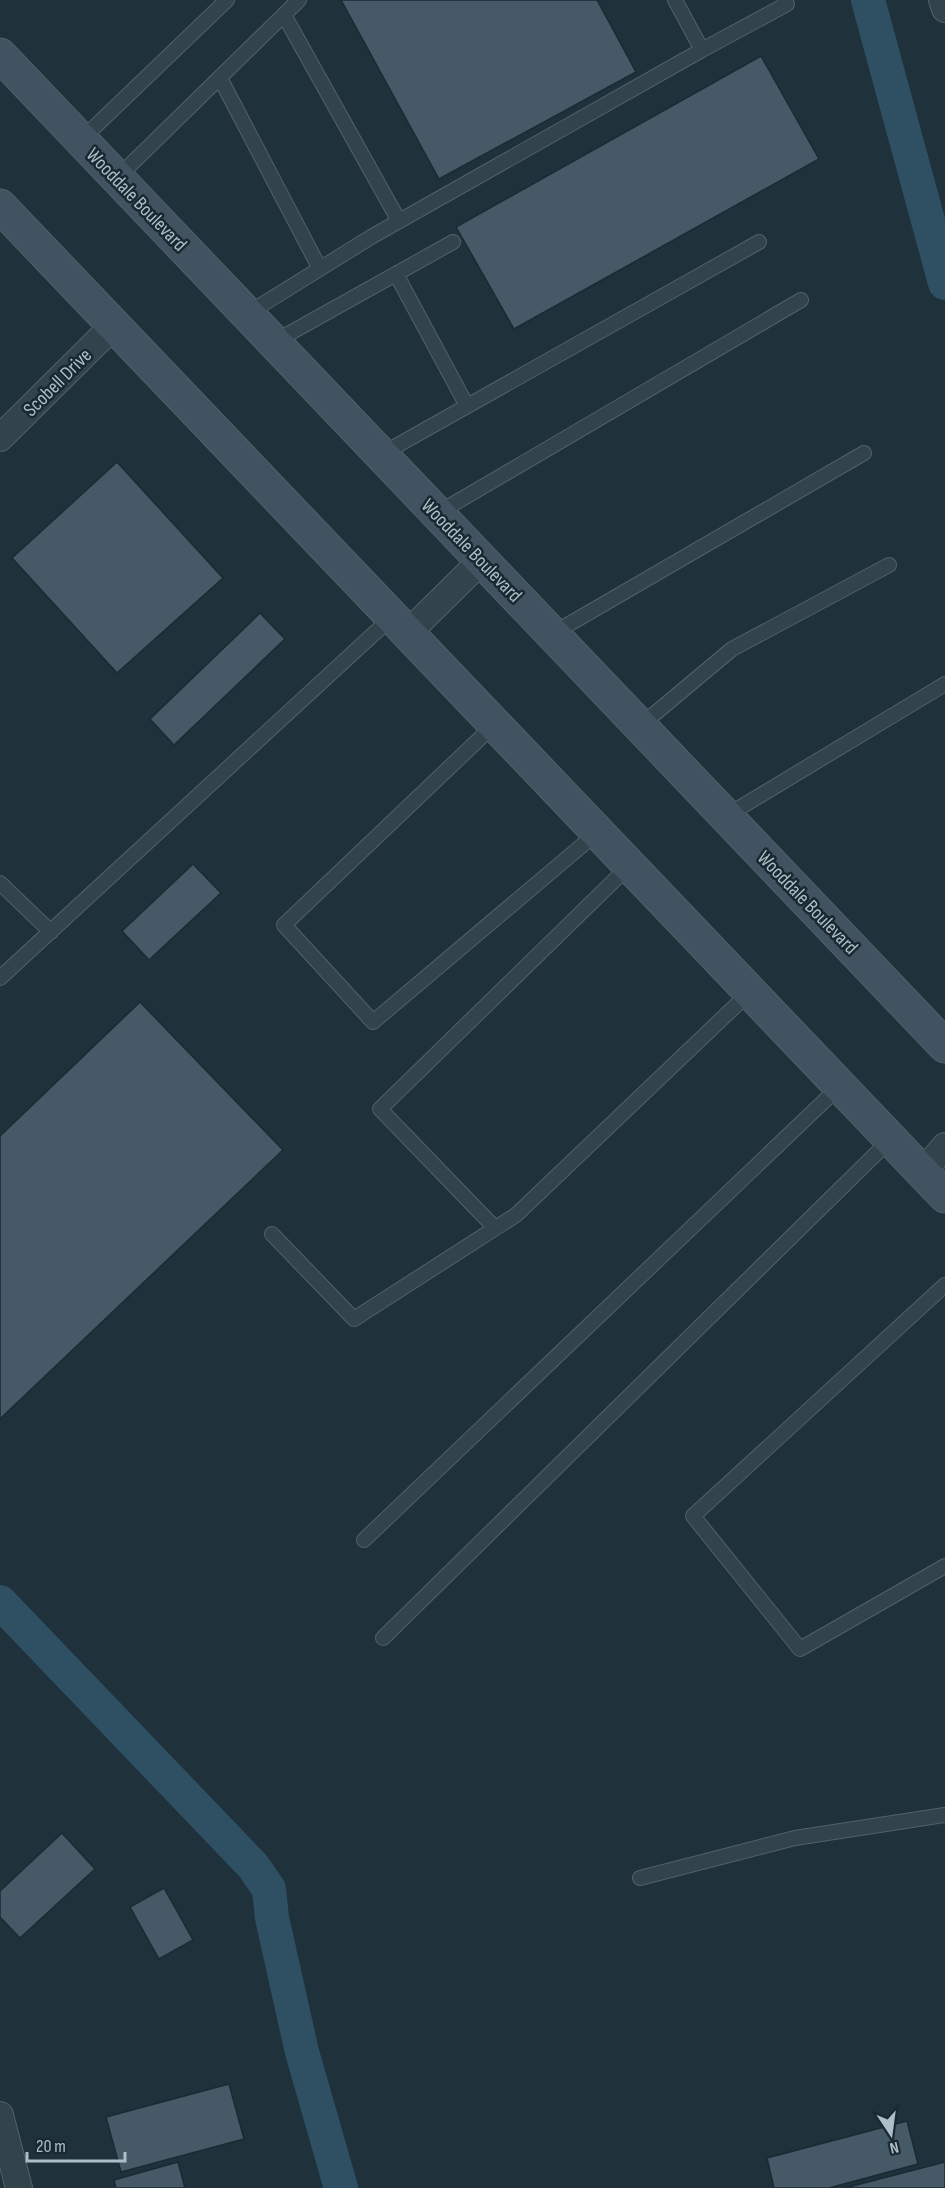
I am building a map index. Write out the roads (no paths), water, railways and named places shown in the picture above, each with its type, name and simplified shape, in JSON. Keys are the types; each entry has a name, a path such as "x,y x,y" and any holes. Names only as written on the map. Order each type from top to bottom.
{"street":[{"path":"942,0 945,9"},
{"name":"Wooddale Boulevard","path":"0,55 945,1046"},
{"path":"0,206 945,1196"},
{"name":"Scobell Drive","path":"0,438 114,325"},
{"path":"400,625 482,560"},
{"path":"923,1172 945,1146"},
{"path":"0,2115 19,2188"}],"lane":[{"path":"81,140 226,0"},
{"path":"117,178 299,0"},
{"path":"675,0 702,50"},
{"path":"247,314 399,221 787,4 785,0"},
{"path":"284,15 399,221"},
{"path":"219,78 320,269"},
{"path":"274,342 453,242"},
{"path":"381,454 759,242"},
{"path":"396,274 467,406"},
{"path":"437,513 801,300"},
{"path":"552,634 864,453"},
{"path":"640,726 732,649 890,565"},
{"path":"0,978 400,625"},
{"path":"726,816 945,684"},
{"path":"495,724 284,925 373,1022 598,832"},
{"path":"495,1228 381,1109 630,865"},
{"path":"0,883 51,932"},
{"path":"272,1234 354,1318 516,1215 750,992"},
{"path":"364,1540 840,1086"},
{"path":"383,1638 891,1139"},
{"path":"944,1287 693,1516 800,1649 945,1566"},
{"path":"640,1878 795,1838 945,1815"}],"waterway":[{"path":"868,0 945,283"},
{"path":"0,1602 253,1866 269,1889 272,1918 302,2052 341,2188"}]}
